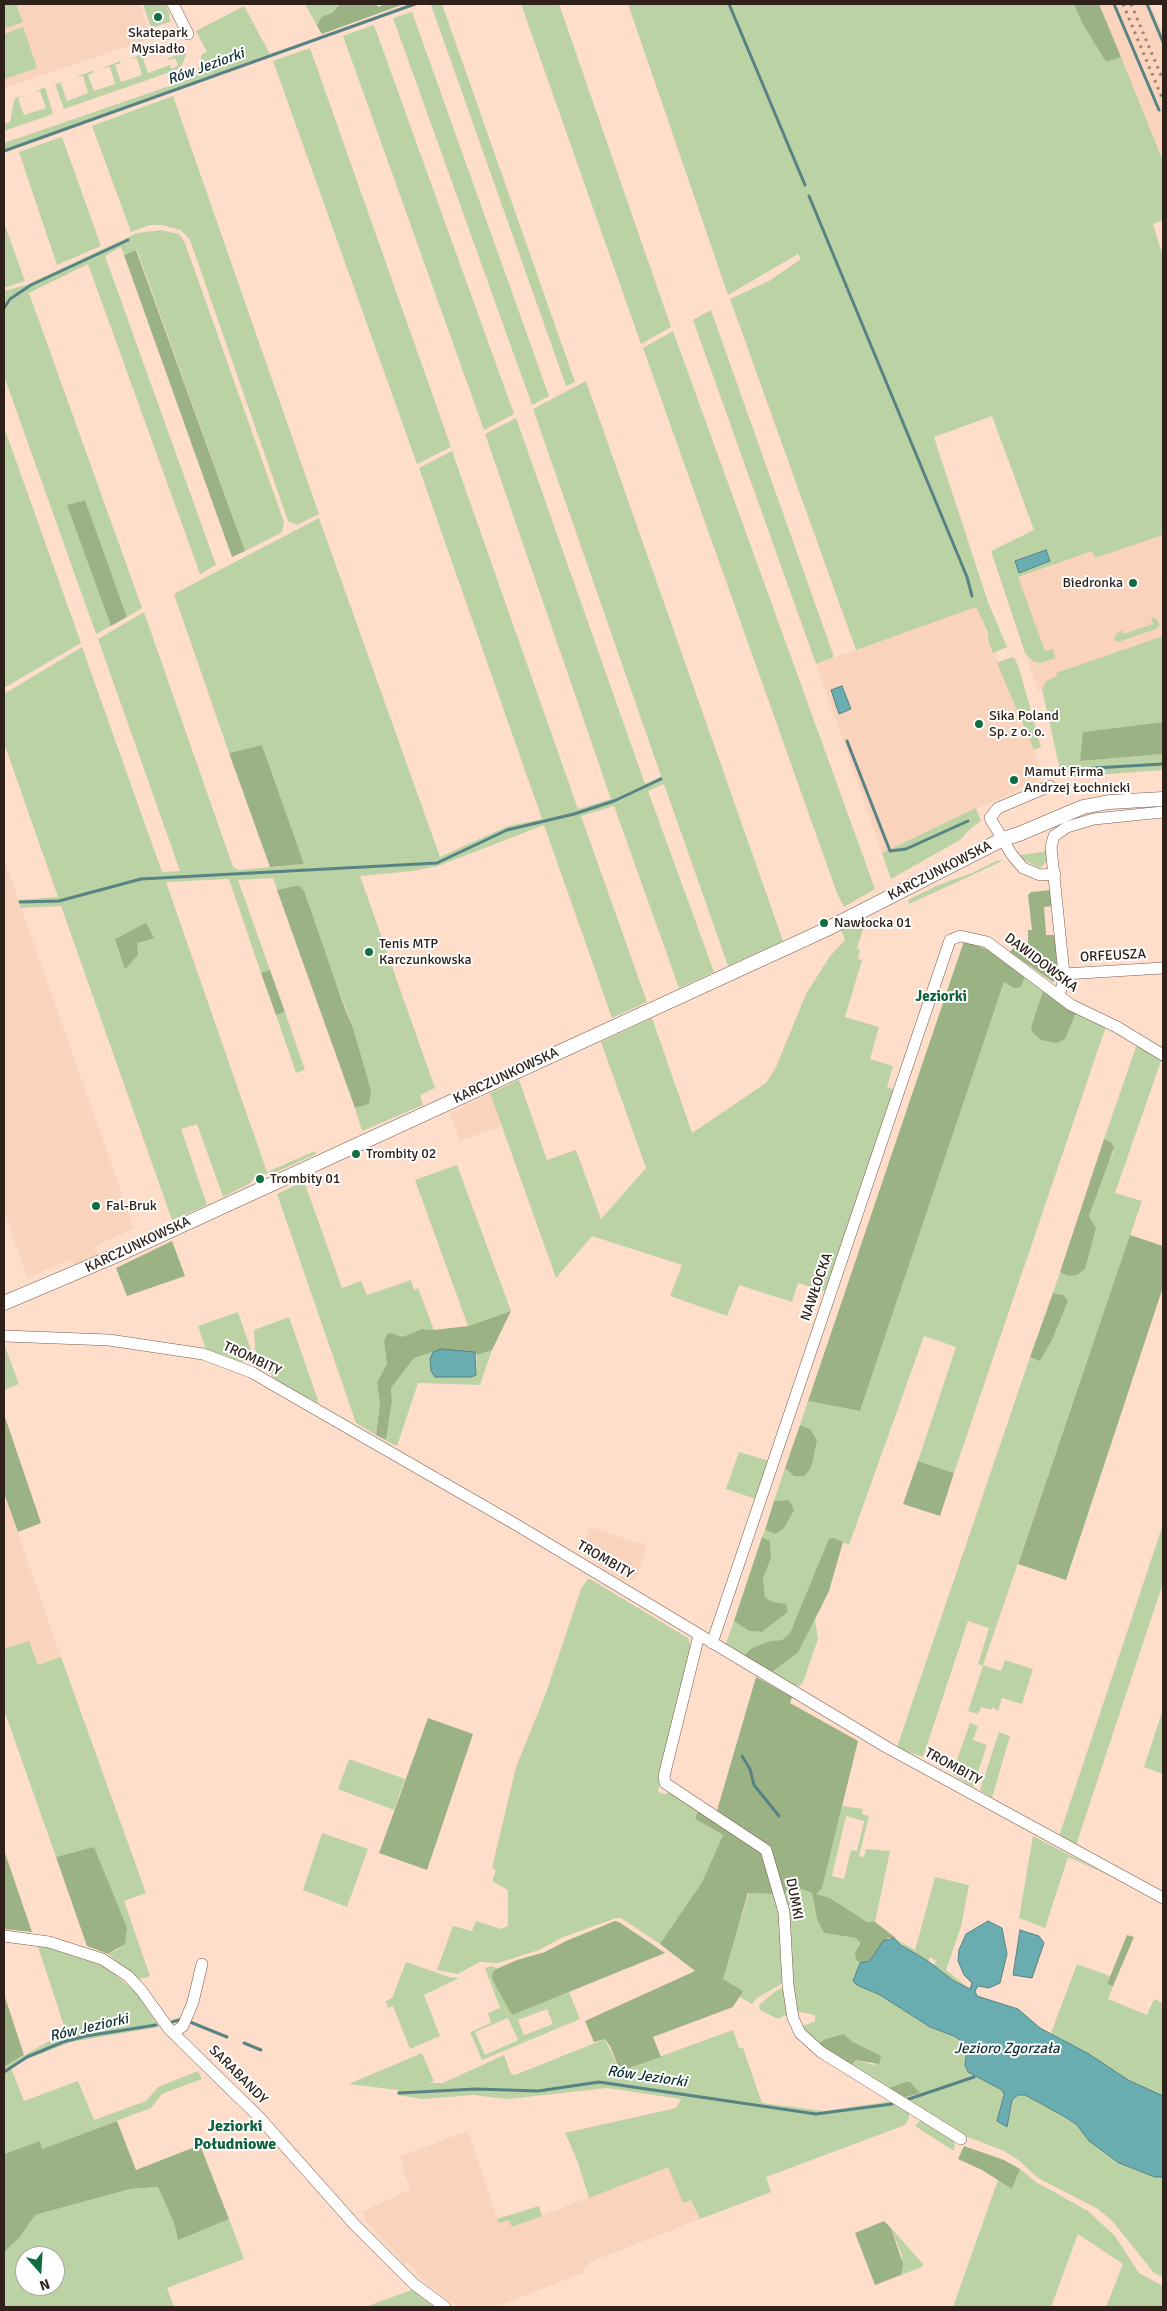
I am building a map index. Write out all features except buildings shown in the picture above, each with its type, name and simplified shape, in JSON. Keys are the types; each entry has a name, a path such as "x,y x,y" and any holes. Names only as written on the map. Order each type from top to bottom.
{"street":[{"path":"173,4 188,34"},
{"path":"1050,786 998,808 990,818 1017,862 1026,871 1040,875 1054,874"},
{"name":"KARCZUNKOWSKA","path":"1003,838 1013,828 1042,814 1069,805 1100,798 1163,794"},
{"name":"KARCZUNKOWSKA","path":"4,1303 124,1252 817,933 1003,838 1019,834 1082,807 1109,802 1163,799"},
{"path":"1058,995 1062,987 1064,974 1052,841 1056,833 1066,827 1103,817 1163,812"},
{"name":"DAWIDOWSKA","path":"950,940 960,936 987,942 1079,1009 1117,1027 1163,1055"},
{"name":"NAWŁOCKA","path":"712,1643 950,940"},
{"name":"ORFEUSZA","path":"1064,974 1163,968"},
{"name":"TROMBITY","path":"4,1336 109,1340 203,1354 251,1372 508,1520 917,1764 1163,1898"},
{"name":"DUMKI","path":"699,1635 664,1776 665,1783 766,1850 784,1912 788,1985 792,2015 800,2033 821,2052 961,2139"},
{"name":"SARABANDY","path":"4,1936 49,1942 102,1958 137,1986 174,2033 259,2117 333,2201 414,2284 445,2307"},
{"path":"174,2033 183,2026 193,2002 202,1964"}],"shaded area":[{"path":"16,4 140,4 152,38 4,88 4,29 22,22"},
{"path":"1099,4 1151,4 1163,33 1163,161"},
{"path":"1161,525 1163,636 1057,673 1057,676 1046,681 1042,689 1038,691 1000,576"},
{"name":"Sika Poland Sp. z o. o.","path":"976,607 1034,750 1039,766 1036,772 1039,780 882,853 816,664"},
{"name":"Fal-Bruk","path":"4,859 134,1228 94,1247 97,1256 75,1265 68,1260 27,1278 4,1211"},
{"path":"490,1093 502,1126 460,1141 450,1113"},
{"path":"4,1493 61,1657 38,1665 29,1642 4,1649"},
{"path":"590,1527 647,1546 636,1578 625,1582 581,1553"},
{"path":"468,2131 499,2223 509,2219 513,2227 668,2166 683,2203 691,2200 700,2219 590,2262 583,2273 496,2307 458,2307 426,2284 407,2263 404,2264 365,2221 366,2217 362,2212 408,2190 410,2186 402,2170 405,2169 400,2156"}],"green space":[{"path":"4,4 16,4 23,22 4,29"},
{"name":"Skatepark Mysiadło","path":"143,4 165,4 169,12 170,22 151,28"},
{"path":"305,4 340,4 332,13 321,17 317,26"},
{"path":"340,4 376,4 378,7 386,4 404,4 322,34 317,26 321,17 332,13"},
{"path":"442,4 575,382 566,386 431,5"},
{"path":"521,4 559,4 671,327 641,344"},
{"path":"628,4 1074,4 1082,23 1106,62 1121,57 1163,161 1163,220 1153,224 1163,256 1163,535 1095,558 1092,551 1018,577 1045,651 1053,649 1055,658 1041,663 1034,662 1025,653 991,551 1034,530 992,416 934,437 988,602 1007,647 993,653 988,633 976,607 856,650 730,299 769,281 801,259 798,254 728,295"},
{"path":"1074,4 1099,4 1121,57 1106,62 1082,23"},
{"path":"244,6 270,54 4,150 4,143 187,80 198,70 202,54 207,52 196,31"},
{"path":"412,12 549,396 532,405 393,18"},
{"path":"374,25 514,414 484,430 343,36"},
{"path":"23,27 37,68 5,79 4,34"},
{"path":"180,44 185,45 186,55 182,65 176,70 64,109 55,84 68,81 61,83 67,101 88,93 83,76 76,77 92,71 95,72 88,75 94,91 115,84 110,67 103,68 120,61 121,63 115,65 121,82 142,75 137,58 130,59 147,52 149,53 142,56 148,73 170,65 172,69 178,66 175,58 169,60 168,58 180,54"},
{"path":"310,48 451,447 417,464 273,61"},
{"path":"45,87 53,114 4,131 4,124 10,122 14,100 17,97 25,96 18,98 24,115 46,108 40,91 34,93"},
{"path":"173,96 319,514 297,525 288,521 190,240 181,230 161,225 150,225 131,232 92,126"},
{"path":"62,137 101,246 57,265 19,152"},
{"path":"4,223 25,281 4,288"},
{"path":"161,230 179,234 185,243 284,522 281,533 245,551 137,250 124,255 121,247 105,256 216,565 200,574 88,264 29,293 142,608 127,617 85,500 68,505 111,626 96,634 4,376 4,291 26,285 137,233"},
{"path":"136,250 245,551 232,557 124,255"},
{"path":"711,310 834,657 816,664 693,320"},
{"path":"673,331 875,889 844,907 838,896 643,348"},
{"path":"586,381 783,941 728,966 664,784 648,791 714,972 679,988 614,806 581,816 647,1002 612,1018 544,825 438,866 413,871 360,876 435,1088 420,1095 423,1105 362,1131 355,1108 369,1104 369,1083 353,1028 300,886 277,890 273,878 238,880 270,970 261,973 229,879 166,882 267,1172 315,1151 316,1154 276,1172 257,1176 249,1184 223,1197 197,1124 181,1129 207,1205 172,1220 61,906 21,908 18,900 58,897 4,743 4,694 82,647 162,872 180,871 98,639 144,612 233,867 239,870 304,864 262,745 229,753 174,594 319,518 440,857 508,826 542,819 419,468 452,451 578,809 611,799 485,434 516,418 645,784 661,776 533,409"},
{"path":"4,427 81,643 4,688"},
{"path":"85,500 127,617 111,626 67,505"},
{"path":"1151,617 1158,620 1159,626 1156,629 1118,642 1114,640 1116,634 1122,630 1123,634 1153,624"},
{"path":"1163,636 1163,722 1084,732 1080,761 1163,754 1163,770 1069,777 1066,767 1060,770 1042,689 1046,681 1057,676 1056,673"},
{"path":"1012,657 1019,668 1041,747 1034,750 997,663"},
{"path":"1163,722 1163,754 1080,761 1083,732"},
{"path":"262,745 304,864 270,867 229,753"},
{"path":"976,808 981,821 971,828 960,840 891,879 882,853"},
{"path":"1047,851 1047,861 1040,868 1024,860 1020,855"},
{"path":"1004,860 909,904 908,900 936,886 972,873 996,861"},
{"path":"300,886 304,891 353,1028 371,1092 369,1104 355,1108 277,890"},
{"path":"1052,890 1053,906 1044,907 1046,935 1055,935 1058,978 1053,982 1010,952 1015,946 1028,945 1028,930 1032,930 1028,895 1031,892"},
{"path":"862,920 865,923 857,948 860,950 858,959 862,960 845,1017 879,1027 870,1059 893,1066 887,1087 895,1090 827,1292 798,1283 792,1302 739,1285 727,1316 670,1296 682,1265 592,1236 556,1278 490,1093 519,1080 547,1160 576,1150 601,1219 646,1168 601,1042 652,1018 692,1133 766,1083 776,1067 806,994 830,956 845,940 841,930"},
{"path":"146,923 154,938 137,943 138,955 125,969 115,939"},
{"path":"964,941 989,950 1025,976 1021,987 1014,988 1004,982 860,1411 808,1401"},
{"path":"270,970 285,1012 276,1015 261,973"},
{"path":"1025,976 1043,991 1031,1027 1076,1012 1106,1026 954,1473 918,1461 956,1347 924,1336 849,1545 834,1538 790,1633 782,1640 770,1641 744,1656 725,1646 734,1621 749,1631 762,1632 788,1612 786,1605 773,1602 765,1597 763,1579 771,1558 770,1541 762,1537 765,1530 775,1534 789,1500 774,1501 785,1468 794,1476 805,1476 811,1468 810,1429 800,1425 808,1401 860,1411 1004,982 1014,987"},
{"path":"1043,991 1076,1012 1065,1039 1057,1043 1041,1040 1033,1033 1031,1027"},
{"path":"285,1012 305,1070 296,1073 276,1015"},
{"path":"1137,1044 1162,1058 1115,1193 1142,1201 983,1665 1001,1671 1005,1660 1033,1669 1022,1704 1002,1698 998,1711 993,1707 991,1710 981,1707 978,1714 968,1711 983,1666 978,1664 989,1628 968,1621 923,1757 897,1748 898,1744 1030,1357 1040,1360 1053,1338 1068,1301 1064,1295 1053,1293 1060,1272 1068,1276 1096,1228 1089,1216 1107,1162 1113,1153 1111,1142 1104,1139"},
{"path":"1104,1139 1111,1142 1114,1147 1089,1216 1096,1228 1085,1269 1077,1275 1068,1276 1060,1272"},
{"path":"457,1165 511,1311 468,1326 415,1180"},
{"path":"304,1181 342,1288 361,1281 367,1295 411,1280 414,1290 418,1288 434,1330 422,1329 403,1338 396,1334 384,1341 387,1364 377,1382 380,1404 376,1435 356,1423 277,1194"},
{"path":"1130,1235 1163,1246 1163,1287 1066,1580 1018,1564"},
{"path":"172,1241 185,1276 127,1296 116,1268"},
{"path":"1053,1293 1064,1295 1068,1301 1053,1338 1040,1361 1030,1357"},
{"path":"511,1311 492,1350 477,1355 475,1352 436,1351 414,1358 391,1388 392,1401 386,1440 376,1435 380,1404 377,1382 387,1364 384,1341 387,1334 391,1333 403,1337 422,1329 434,1330 468,1326"},
{"path":"238,1312 252,1353 251,1357 246,1361 240,1362 224,1355 207,1353 198,1326"},
{"path":"289,1317 319,1403 293,1391 274,1378 255,1349 254,1330"},
{"path":"4,1344 19,1384 4,1390"},
{"path":"492,1350 480,1385 418,1383 397,1446 386,1441 392,1401 391,1388 414,1358 433,1352 431,1355 476,1375 477,1355"},
{"path":"4,1414 41,1523 18,1532 4,1493"},
{"path":"800,1425 810,1429 817,1440 811,1468 805,1476 794,1476 785,1468"},
{"path":"739,1452 770,1461 759,1500 726,1489"},
{"path":"918,1461 954,1473 940,1516 903,1504"},
{"path":"789,1500 794,1510 784,1528 775,1534 765,1530 774,1501"},
{"path":"1163,1524 1163,1583 1076,1845 1059,1836"},
{"path":"762,1537 770,1541 771,1558 763,1579 765,1597 773,1602 786,1604 788,1612 762,1632 749,1631 734,1621"},
{"path":"834,1538 843,1542 829,1591 798,1653 772,1672 744,1656 752,1648 770,1641 782,1640 790,1633 829,1539"},
{"path":"590,1579 688,1638 692,1650 658,1792 665,1794 669,1792 698,1810 695,1819 723,1835 702,1882 660,1944 621,1918 616,1918 561,1938 539,1950 498,1963 480,1962 457,1974 437,1970 453,1926 472,1931 476,1921 501,1929 508,1926 508,1890 492,1881 496,1870 492,1868 516,1767 546,1693 581,1589 587,1580"},
{"path":"815,1619 818,1639 803,1682 799,1686 792,1685 772,1672 798,1653"},
{"path":"29,1641 38,1665 61,1657 146,1893 124,1901 150,1976 138,1980 108,1954 119,1949 104,1873 94,1848 56,1857 4,1710 4,1649"},
{"path":"756,1677 792,1697 790,1703 858,1741 822,1888 816,1894 830,1898 867,1922 875,1922 896,1938 888,1938 870,1961 860,1963 856,1960 855,1953 860,1943 856,1938 824,1933 817,1920 812,1893 801,1889 781,1893 773,1859 716,1814"},
{"path":"1163,1709 1163,1774 1144,1767"},
{"path":"428,1718 473,1734 427,1870 379,1853"},
{"path":"970,1723 978,1726 973,1740 987,1745 973,1787 952,1774"},
{"path":"999,1732 1010,1736 992,1798 980,1790"},
{"path":"349,1759 405,1779 394,1810 338,1789"},
{"path":"842,1806 863,1809 862,1814 869,1816 859,1856 864,1857 866,1849 890,1851 875,1922 867,1922 830,1898 815,1894 822,1887","holes":["846,1816 864,1821 857,1851 851,1850 844,1879 832,1876"]},
{"path":"698,1810 763,1854 776,1894 748,1893 723,1979 743,1991 733,2007 653,2037 661,2057 620,2071 610,2046 605,2039 594,2042 585,2021 695,1971 660,1944 702,1882 723,1835 695,1819"},
{"path":"322,1833 368,1849 347,1907 303,1890"},
{"path":"1033,1836 1108,1875 1068,1857 1045,1928 1019,1918"},
{"path":"94,1847 127,1928 125,1944 108,1954 87,1946 56,1857"},
{"path":"4,1850 32,1932 4,1929"},
{"path":"935,1877 969,1885 961,1927 946,1970 970,1989 954,1981 933,1966 936,1961 930,1957 928,1961 913,1953 894,1938 915,1950"},
{"path":"801,1889 812,1893 817,1920 824,1933 856,1938 859,1941 856,1960 860,1963 853,1981 857,1985 880,1995 930,2027 954,2036 963,2042 967,2048 965,2065 968,2072 1002,2090 1007,2126 1012,2100 1018,2095 1025,2095 1077,2125 1089,2141 1119,2163 1155,2177 1163,2177 1163,2277 1154,2273 1113,2222 1098,2209 1038,2178 1017,2159 1002,2150 960,2134 898,2099 919,2093 910,2082 884,2090 849,2068 856,2060 875,2065 880,2056 853,2042 844,2034 825,2039 819,2048 800,2027 815,2021 815,2015 795,2011 781,1893"},
{"path":"749,1893 776,1894 782,1915 785,1982 757,1998 752,2004 738,1996 743,1991 722,1979"},
{"path":"615,1921 665,1953 512,2015 493,1981 494,1970 517,1960 545,1952 566,1941"},
{"path":"1127,1935 1134,1937 1113,1986 1107,1984"},
{"path":"37,1944 106,1967 137,1993 159,2027 71,2042 27,2059 11,2068 24,2101 78,2081 94,2120 146,2101 158,2087 198,2071 202,2079 162,2094 151,2108 42,2149 40,2141 4,2154 4,2067 51,2040 67,2035"},
{"path":"406,1962 449,1977 459,1978 424,1995 440,2036 410,2049 393,2006 388,2008 386,2001 392,1998"},
{"path":"1077,1964 1110,1976 1107,1983 1113,1986 1108,1999 1147,2015 1154,1999 1163,2003 1163,2096 1128,2080 1051,2033"},
{"path":"491,1966 497,1968 494,1970 493,1981 512,2014 569,1992 580,2019 482,2060 470,2032 491,2023 488,2013 500,2008 485,1968","holes":["547,2009 553,2024 524,2035 518,2020","508,2018 518,2040 485,2055 475,2032"]},
{"path":"783,1988 788,2014 778,2019 760,2010 759,2005 777,1990"},
{"path":"4,1994 24,2055 4,2067"},
{"path":"733,2030 739,2048 743,2048 762,2103 824,2111 893,2101 909,2112 909,2118 905,2125 766,2177 771,2192 700,2219 691,2200 683,2203 668,2167 589,2198 577,2160 565,2133 676,2108 681,2099 607,2088 508,2099 473,2095 423,2099 397,2095 398,2090 349,2084 422,2053 434,2081 429,2083 443,2083 504,2055 511,2074 515,2075 605,2039 620,2071"},
{"path":"844,2034 853,2042 881,2056 879,2064 856,2060 849,2068 819,2048 821,2042 825,2039"},
{"path":"910,2082 920,2093 898,2099 884,2090"},
{"path":"921,2120 953,2140 955,2144 954,2151 915,2126"},
{"path":"117,2121 136,2170 200,2145 229,2219 178,2240 174,2223 158,2187 130,2189 35,2215 20,2237 4,2252 4,2154 40,2141 42,2149"},
{"path":"964,2146 1004,2160 1020,2169 1012,2189 982,2170 958,2159"},
{"path":"1020,2169 1036,2182 1088,2211 1115,2236 1139,2273 1163,2286 1163,2307 1106,2307 1123,2264 1078,2234 1051,2307 953,2307 998,2180 1012,2189"},
{"path":"158,2187 174,2223 178,2239 229,2219 244,2259 167,2288 174,2307 4,2307 4,2252 20,2237 35,2215 130,2189"},
{"path":"539,2206 542,2216 512,2227 509,2220 499,2223 497,2219"},
{"path":"884,2221 891,2228 903,2264 901,2275 875,2285 855,2233"},
{"path":"891,2228 923,2264 922,2267 901,2275 902,2255"},
{"path":"411,2289 434,2307 365,2307 409,2291"}],"water":[{"path":"1046,550 1050,561 1019,573 1015,561"},
{"path":"842,686 851,709 839,714 831,690"},
{"path":"441,1349 475,1352 476,1375 471,1377 435,1377 431,1371 430,1359 433,1352"},
{"name":"Jezioro Zgorzała","path":"988,1921 1002,1928 1007,1954 1000,1983 989,1988 978,1986 975,1991 977,1996 1018,2009 1040,2028 1089,2054 1128,2080 1163,2096 1163,2177 1155,2177 1119,2163 1089,2141 1077,2125 1025,2095 1018,2095 1012,2100 1007,2127 997,2121 1004,2095 1002,2090 968,2072 965,2065 967,2048 963,2042 954,2036 930,2027 880,1995 857,1985 853,1981 860,1963 870,1961 883,1941 894,1938 901,1945 928,1961 954,1981 970,1989 972,1983 964,1975 958,1961 959,1950 966,1934"},
{"path":"1020,1930 1039,1936 1044,1943 1032,1978 1013,1975"}],"waterway":[{"name":"Rów Jeziorki","path":"4,151 415,4"},
{"path":"729,4 805,185"},
{"path":"1114,4 1159,110"},
{"path":"1147,4 1163,42"},
{"path":"809,196 967,577 972,596"},
{"name":"Rów Jeziorki","path":"4,308 10,299 31,285 128,240"},
{"path":"847,741 890,851 906,849 968,821"},
{"path":"1072,774 1074,771 1094,768 1163,764"},
{"path":"20,902 59,901 141,879 437,863 507,830 574,814 614,801 661,779"},
{"path":"742,1756 750,1769 754,1785 779,1816"},
{"name":"Rów Jeziorki","path":"172,2022 182,2019"},
{"name":"Rów Jeziorki","path":"190,2022 227,2037"},
{"name":"Rów Jeziorki","path":"4,2072 27,2057 63,2042 86,2036 156,2025"},
{"path":"244,2043 261,2050"},
{"name":"Rów Jeziorki","path":"906,2100 974,2077"},
{"name":"Rów Jeziorki","path":"399,2093 476,2089 538,2091 599,2082 816,2114 892,2104"}],"railway":[{"path":"1123,4 1163,100"},
{"path":"1131,4 1163,80"}],"place":[{"name":"Skatepark Mysiadło","path":"158,17"},
{"name":"Biedronka","path":"1133,583"},
{"name":"Sika Poland Sp. z o. o.","path":"979,724"},
{"name":"Mamut Firma Andrzej Łochnicki","path":"1014,780"},
{"name":"Nawłocka 01","path":"824,923"},
{"name":"Tenis MTP Karczunkowska","path":"369,952"},
{"name":"Trombity 02","path":"356,1154"},
{"name":"Trombity 01","path":"260,1179"},
{"name":"Fal-Bruk","path":"96,1206"}],"district":[{"name":"Jeziorki","path":"941,997"},
{"name":"Jeziorki Południowe","path":"235,2136"}]}
